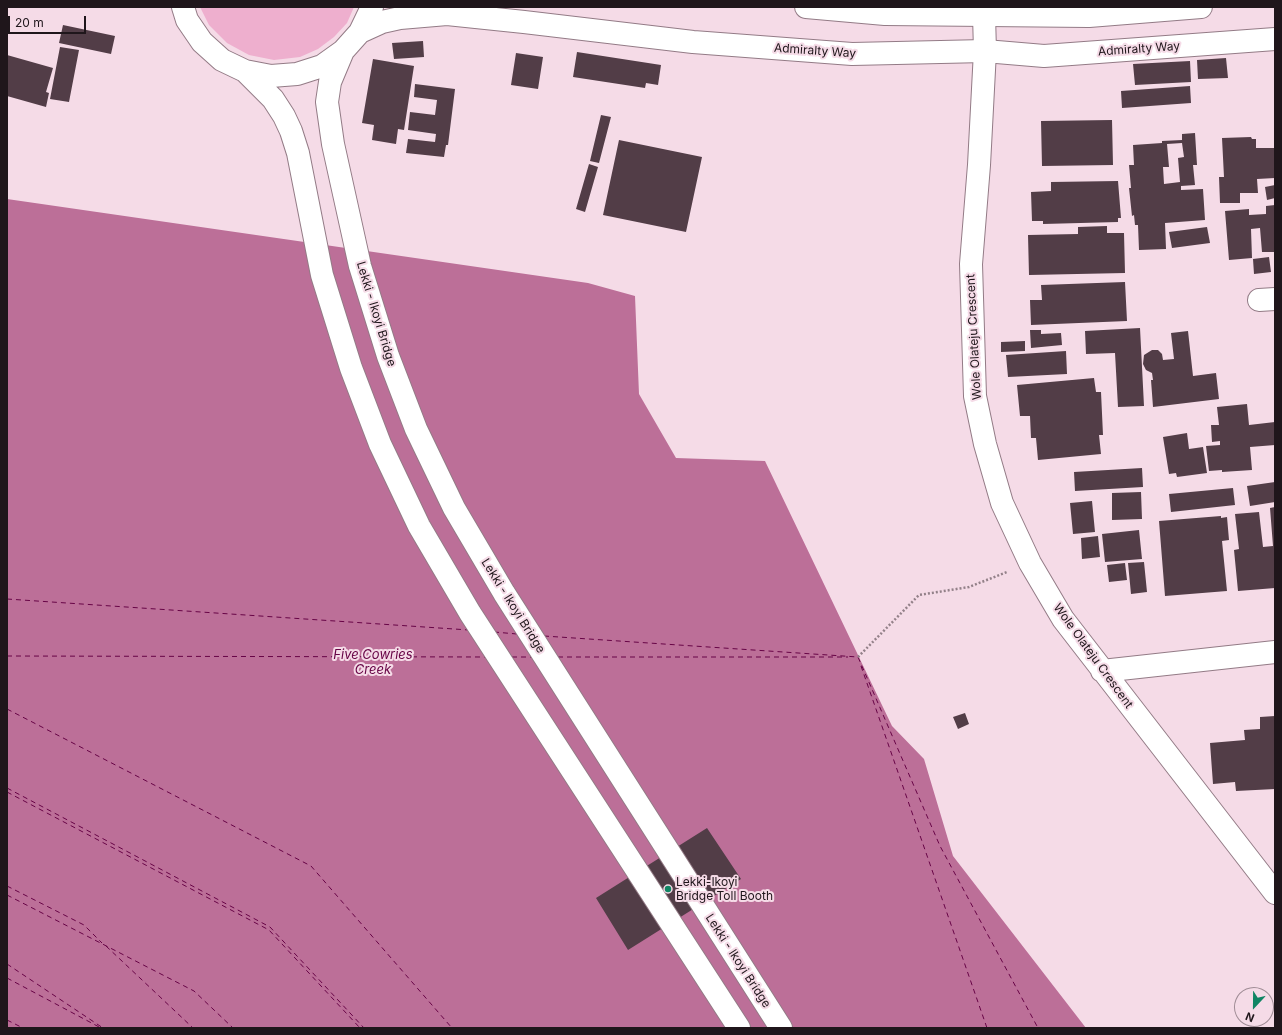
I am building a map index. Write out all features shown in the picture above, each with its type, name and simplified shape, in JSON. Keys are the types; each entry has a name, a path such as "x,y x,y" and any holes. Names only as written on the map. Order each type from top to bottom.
{"main road":[{"path":"183,7 187,20 202,42 222,60 246,71 271,76 297,74 322,66 343,51 360,32 372,7"},
{"path":"806,7 885,14 986,11 1088,16 1201,7"},
{"name":"Wole Olateju Crescent","path":"986,11 979,166 971,264 975,396 985,444 1002,503 1030,563 1063,619 1275,893"},
{"name":"Admiralty Way","path":"360,32 382,22 400,18 417,15 447,14 693,42 852,54 985,51 1044,56 1275,39"},
{"name":"Lekki - Ikoyi Bridge","path":"343,51 330,82 327,102 333,144 360,266 388,356 416,429 454,508 504,592 781,1028"},
{"path":"246,71 277,105 291,131 298,153 322,275 351,368 380,444 419,526 470,613 739,1028"},
{"path":"1102,671 1275,652"}],"path":[{"path":"858,657 920,595 969,587 1030,563"}],"shaded area":[{"path":"200,7 354,7 347,23 334,37 318,49 300,57 274,60 249,55 227,43 209,25"}],"water":[{"name":"Five Cowries Creek","path":"7,199 588,283 635,296 639,394 676,458 765,461 892,726 924,759 953,856 1086,1028 7,1028"}],"building":[{"path":"63,25 115,36 111,54 59,43"},
{"path":"423,41 424,57 394,59 392,43"},
{"path":"60,47 79,50 69,102 50,99"},
{"path":"577,52 661,65 658,85 646,83 645,88 573,77"},
{"path":"516,53 543,57 538,89 511,85"},
{"path":"7,55 53,68 46,92 49,93 46,107 7,96"},
{"path":"1226,58 1228,78 1198,79 1197,60"},
{"path":"373,59 414,66 404,130 398,129 396,144 372,140 374,125 362,123"},
{"path":"1190,61 1191,82 1135,85 1133,64"},
{"path":"415,84 455,89 448,145 446,145 444,157 406,153 408,139 435,142 436,134 408,130 410,112 435,115 437,100 414,97"},
{"path":"1190,86 1191,103 1122,108 1121,91"},
{"path":"601,115 611,117 599,163 590,161"},
{"path":"1112,120 1113,165 1042,166 1041,121"},
{"path":"1195,133 1197,165 1193,165 1195,185 1181,186 1181,190 1203,189 1205,220 1165,223 1166,249 1139,250 1138,225 1135,225 1134,215 1132,216 1129,188 1131,188 1129,165 1134,165 1133,145 1182,140 1182,134","holes":["1182,143 1184,157 1178,158 1180,182 1164,184 1163,167 1169,167 1167,144"]},
{"path":"1251,137 1252,139 1256,139 1256,148 1275,148 1275,178 1257,179 1258,193 1240,193 1240,203 1220,203 1219,177 1224,177 1222,138"},
{"path":"619,140 702,157 686,232 603,215"},
{"path":"589,164 598,167 585,212 576,209"},
{"path":"1118,181 1121,218 1118,218 1118,222 1043,224 1043,221 1032,221 1031,192 1051,191 1051,182"},
{"path":"1275,185 1275,198 1267,200 1265,187"},
{"path":"1275,205 1275,252 1262,252 1260,228 1251,229 1252,258 1229,260 1225,211 1249,209 1249,215 1266,214 1266,206"},
{"path":"1107,226 1107,233 1124,233 1125,273 1029,275 1028,235 1078,234 1078,227"},
{"path":"1207,227 1210,243 1172,248 1169,232"},
{"path":"1269,257 1271,272 1254,274 1253,259"},
{"path":"1125,282 1127,321 1031,325 1030,300 1042,300 1041,285"},
{"path":"1140,328 1144,406 1118,407 1115,353 1086,354 1085,331"},
{"path":"1030,330 1041,330 1041,334 1061,333 1062,345 1031,348"},
{"path":"1188,331 1193,376 1216,373 1219,399 1153,407 1151,380 1153,380 1152,373 1146,370 1143,364 1144,355 1152,350 1158,350 1162,354 1163,360 1174,359 1171,333"},
{"path":"1025,341 1025,351 1001,352 1001,342"},
{"path":"1066,351 1067,374 1008,377 1006,355"},
{"path":"1094,378 1096,392 1101,392 1103,435 1099,435 1101,454 1038,460 1036,438 1031,438 1030,416 1020,416 1017,385"},
{"path":"1247,404 1249,425 1275,422 1275,445 1250,447 1252,470 1222,472 1222,470 1209,471 1206,446 1220,445 1220,441 1212,442 1211,425 1219,425 1217,407"},
{"path":"1187,433 1189,449 1203,447 1207,473 1177,477 1176,473 1169,474 1163,437"},
{"path":"1142,468 1143,487 1075,491 1074,472"},
{"path":"1275,482 1275,502 1250,506 1247,486"},
{"path":"1233,488 1235,505 1171,512 1169,494"},
{"path":"1141,492 1142,519 1112,520 1112,493"},
{"path":"1092,501 1095,532 1073,534 1070,503"},
{"path":"1275,507 1275,588 1238,591 1234,550 1239,549 1235,514 1259,512 1263,547 1273,546 1270,508"},
{"path":"1221,516 1221,518 1227,517 1229,540 1222,541 1227,591 1165,596 1159,521"},
{"path":"1139,530 1142,559 1105,562 1102,534"},
{"path":"1098,536 1100,557 1082,559 1081,538"},
{"path":"1144,562 1147,592 1131,594 1128,563"},
{"path":"1125,563 1127,580 1109,582 1107,565"},
{"path":"965,713 969,724 958,729 953,717"},
{"path":"1275,716 1275,789 1236,791 1235,782 1213,784 1210,743 1245,740 1244,730 1260,729 1260,717"},
{"name":"Lekki-Ikoyi Bridge Toll Booth","path":"707,828 741,879 628,950 596,898"}],"ferry route":[{"path":"7,599 469,630"},
{"path":"494,632 517,634"},
{"path":"544,636 858,657 940,846 1038,1028"},
{"path":"7,656 486,657"},
{"path":"512,657 532,657"},
{"path":"558,657 848,657"},
{"path":"861,666 987,1028"},
{"path":"7,709 311,866 452,1028"},
{"path":"7,788 270,927 364,1028"},
{"path":"7,792 269,930 360,1028"},
{"path":"7,886 84,925 102,943"},
{"path":"7,895 194,991 233,1028"},
{"path":"106,946 193,1028"},
{"path":"7,964 103,1028"},
{"path":"7,978 101,1028"},
{"path":"7,1020 23,1028"}],"place":[{"name":"Lekki-Ikoyi Bridge Toll Booth","path":"668,889"}]}
